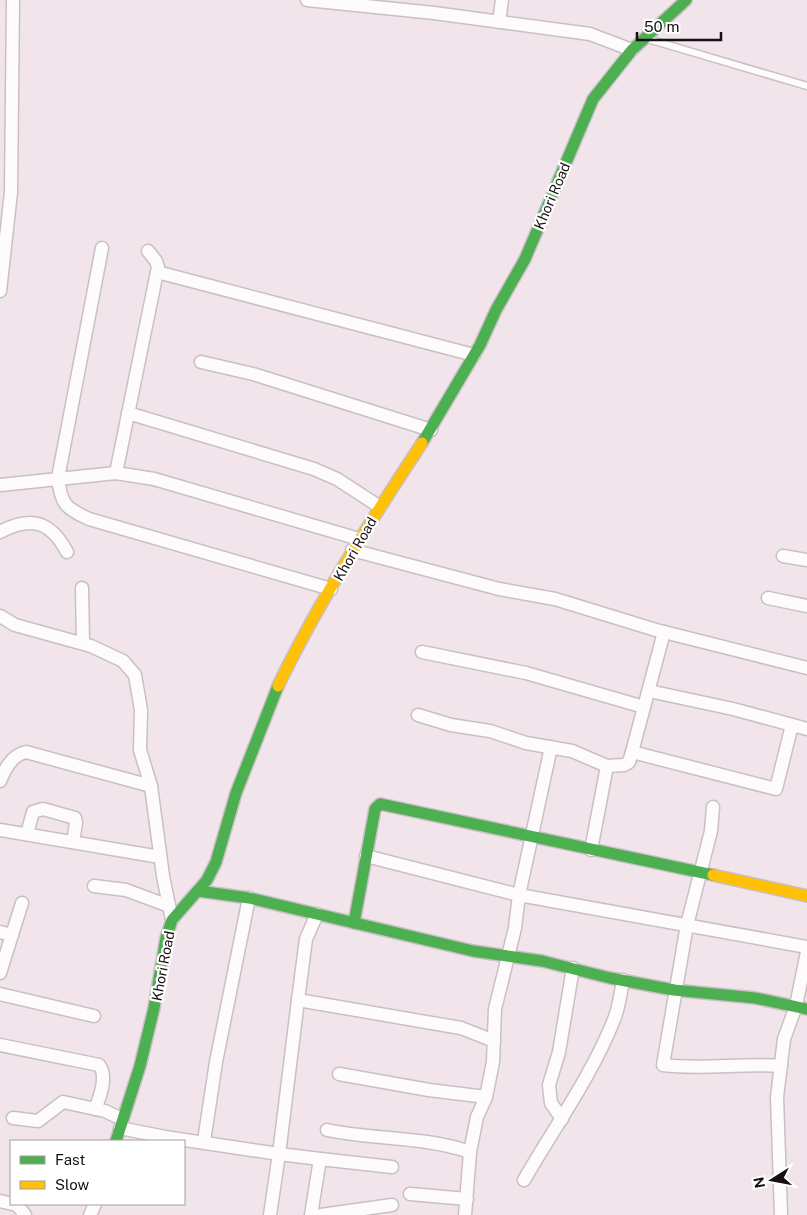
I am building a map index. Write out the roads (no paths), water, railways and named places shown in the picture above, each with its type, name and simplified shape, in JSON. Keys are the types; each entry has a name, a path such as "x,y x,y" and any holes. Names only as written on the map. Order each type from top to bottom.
{"street":[{"path":"0,291 11,192 13,0"},
{"path":"307,0 434,13 590,34 632,50"},
{"path":"499,22 502,0"},
{"name":"Khori Road","path":"116,1140 140,1066 154,1008 166,938 172,920 182,905 198,891 216,862 236,793 272,696 352,550 431,430 474,355 496,310 525,259 593,99 632,50 686,0"},
{"path":"102,248 58,478 60,492 68,510 89,520 331,589"},
{"path":"116,473 157,272 156,261 148,252"},
{"path":"157,272 474,355"},
{"path":"201,362 253,374 431,430"},
{"path":"128,413 314,469 337,479 380,506"},
{"path":"0,485 116,473 154,479 359,539"},
{"path":"0,532 19,523 47,526 57,534 67,552"},
{"path":"352,550 500,589 555,599 664,632 807,668"},
{"path":"783,556 807,560"},
{"path":"82,588 83,643"},
{"path":"768,598 807,606"},
{"path":"0,616 15,625 83,643 123,661 135,675 140,710 140,750 151,786 160,857 172,920"},
{"path":"418,714 451,725 490,732 526,743 572,751 607,766 624,765 628,762 632,752 664,632"},
{"path":"422,652 526,673 644,706"},
{"path":"649,691 732,709 807,729"},
{"path":"632,752 776,789 792,725"},
{"path":"465,1215 470,1152 477,1117 486,1097 493,1062 495,1010 551,747"},
{"path":"0,781 14,758 19,753 26,752 151,786"},
{"path":"591,850 607,766"},
{"path":"354,923 375,809 380,804 388,804 699,874 807,896"},
{"path":"713,807 711,831 687,925 678,990 663,1065 708,1068 758,1064 781,1066"},
{"path":"27,834 32,812 37,809 43,809 74,818 76,823 73,842"},
{"path":"0,830 160,857"},
{"path":"366,856 519,895 807,948"},
{"path":"94,886 126,890 169,906"},
{"path":"198,891 250,898 473,951 542,960 623,980 678,990 755,998 802,1007"},
{"path":"204,1142 237,952 250,898"},
{"path":"0,973 6,933 22,903"},
{"path":"270,1215 306,939 317,914"},
{"path":"781,1215 777,1097 784,1038 802,1007 807,952"},
{"path":"562,1119 551,1104 549,1085 559,1052 573,968"},
{"path":"524,1180 562,1119 616,1016 623,980"},
{"path":"0,994 94,1016"},
{"path":"298,1000 461,1028 494,1041"},
{"path":"0,1045 99,1065 103,1069 103,1078 95,1110"},
{"path":"339,1074 411,1087 486,1097"},
{"path":"14,1118 38,1121 63,1102 106,1111 121,1124 165,1137 279,1154 392,1167"},
{"path":"327,1130 371,1138 451,1146 470,1152"},
{"path":"311,1215 320,1159"},
{"path":"410,1194 467,1199"},
{"path":"17,1205 25,1215"},
{"path":"322,1215 392,1206"}],"lane":[{"path":"645,38 807,86"}]}
